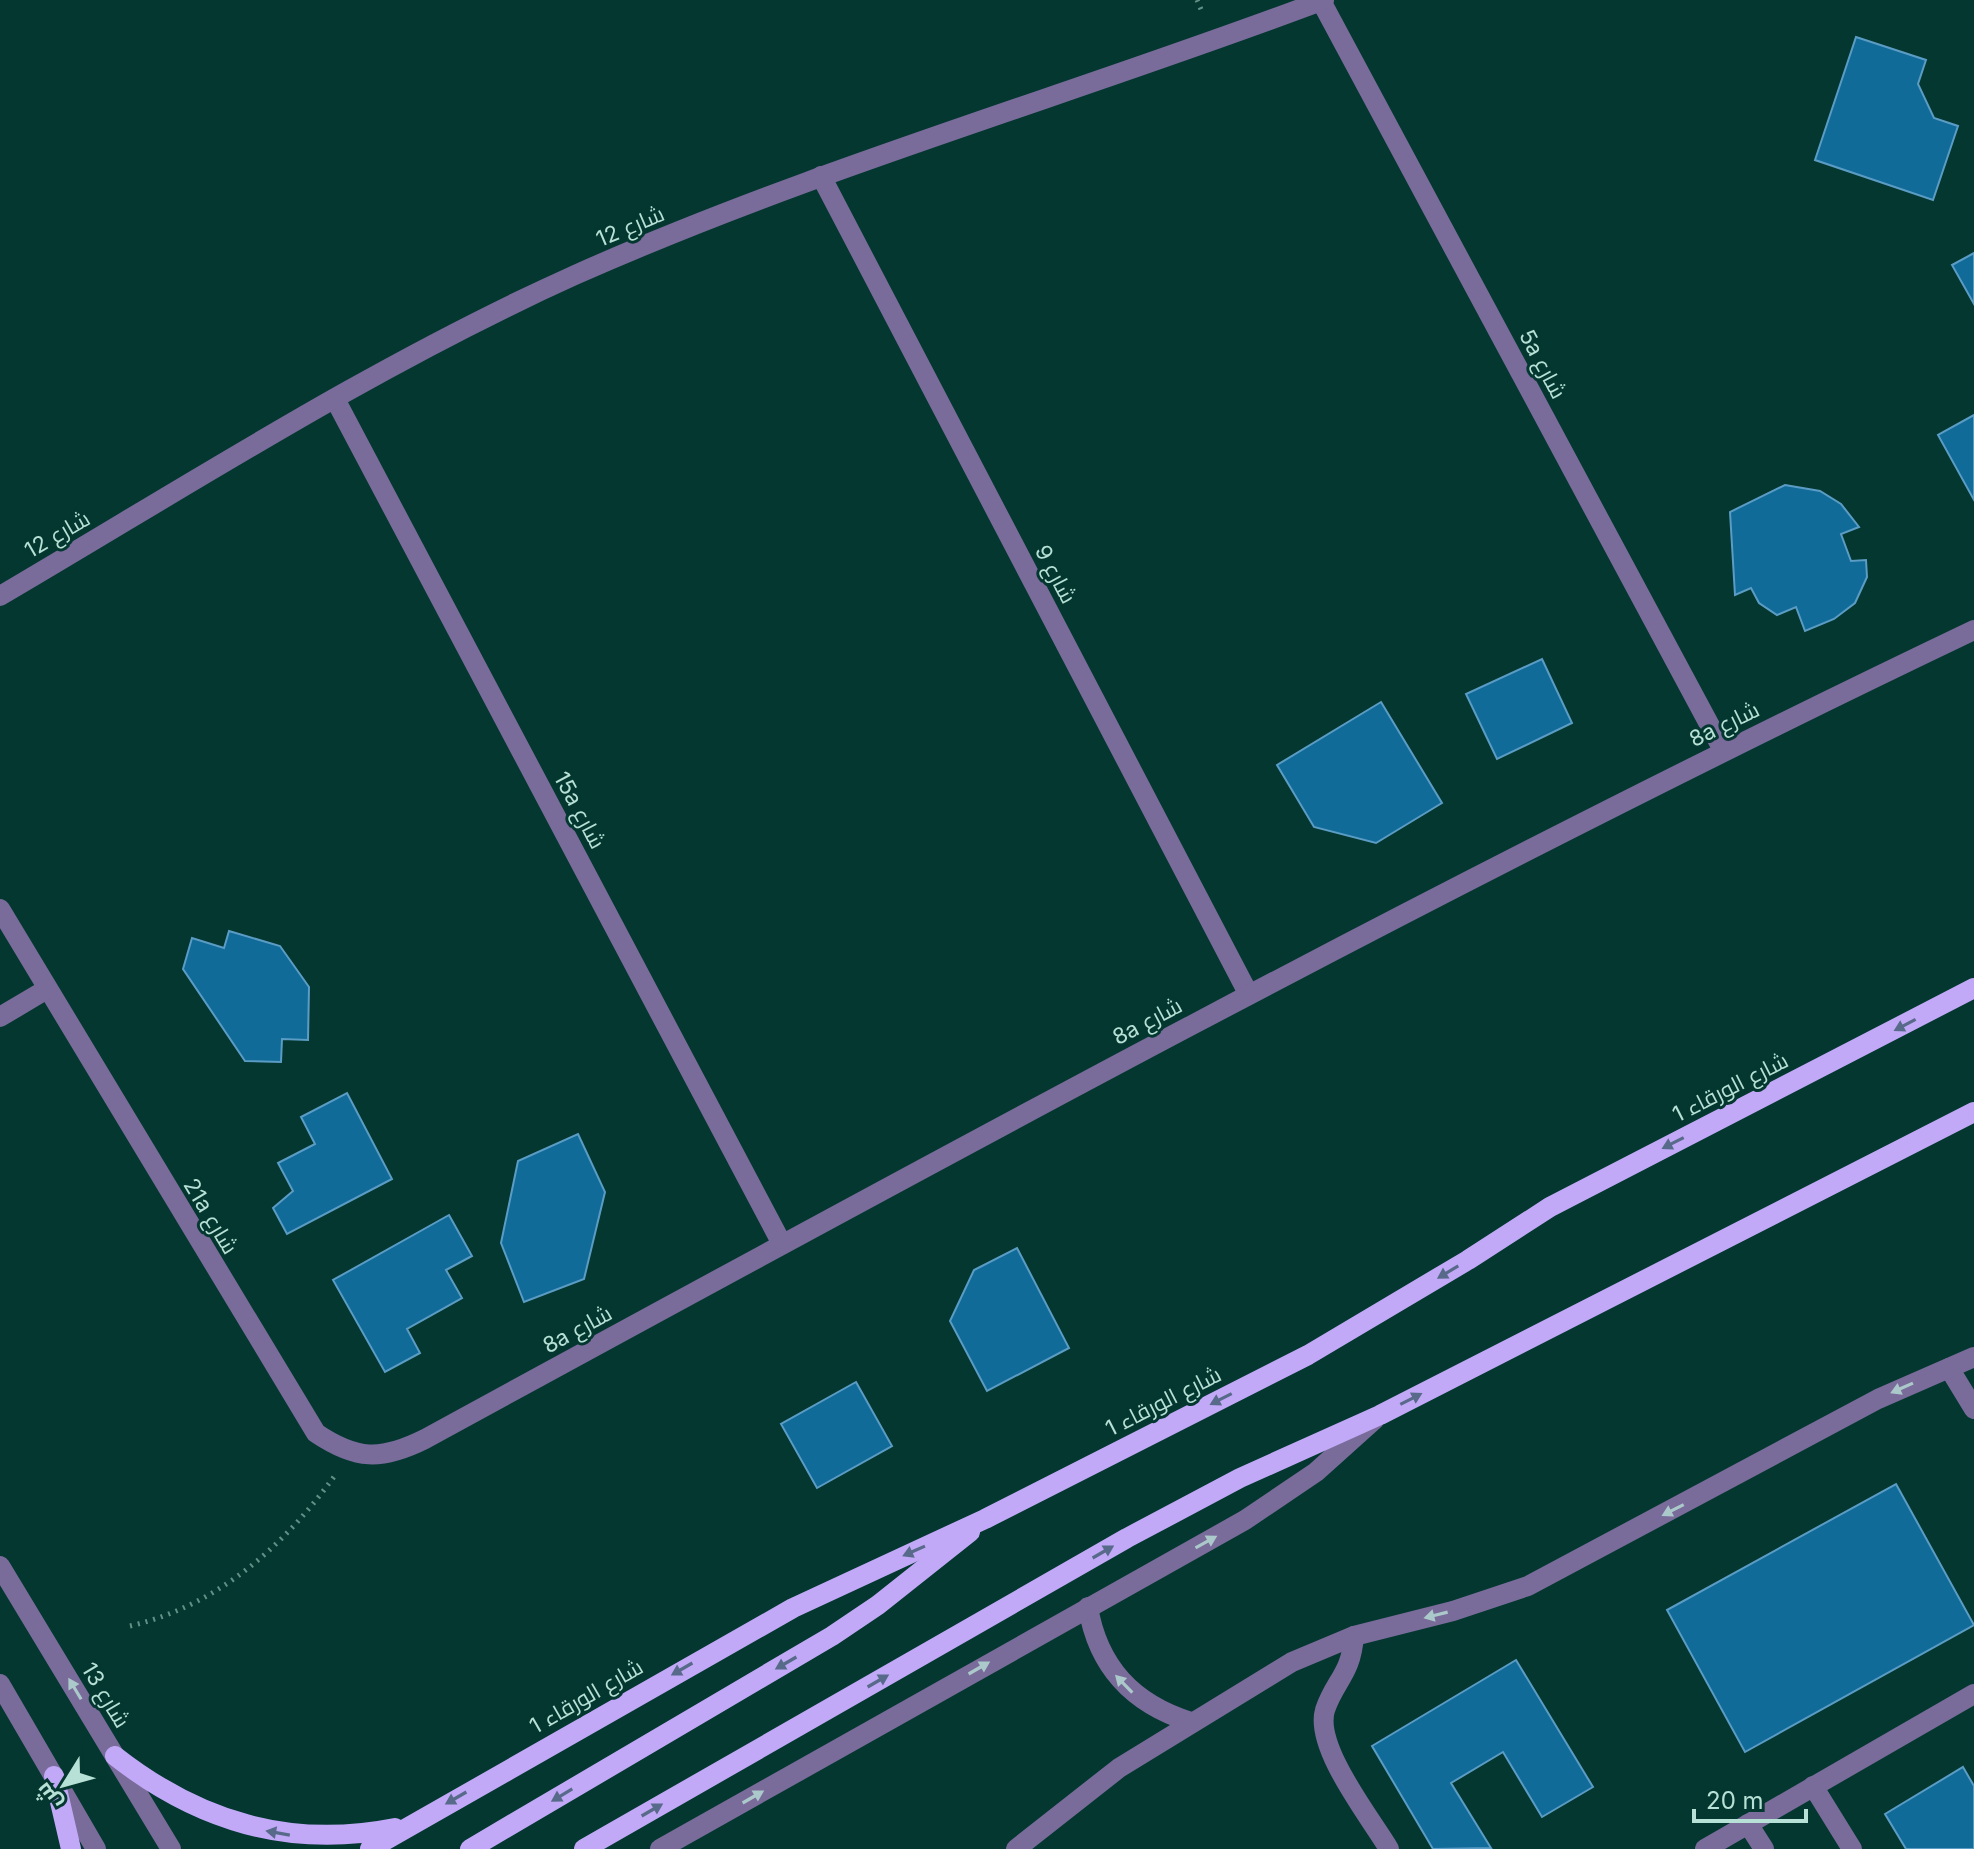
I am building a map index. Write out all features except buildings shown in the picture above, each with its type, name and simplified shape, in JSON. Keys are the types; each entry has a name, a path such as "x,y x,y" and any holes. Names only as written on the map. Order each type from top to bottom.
{"main road":[{"name":"شارع الورقاء 1","path":"370,1849 793,1608 985,1519 1308,1355 1591,1184 1974,988"},
{"path":"584,1849 1127,1538 1309,1444 1380,1415 1974,1112"},
{"path":"470,1849 832,1636 922,1572 985,1519"},
{"path":"115,1756 180,1801 254,1828 333,1837 372,1833 411,1824"},
{"path":"54,1776 71,1849"}],"street":[{"name":"شارع 12","path":"0,596 335,399 573,276 821,176 1083,87 1322,0"},
{"name":"5a شارع","path":"1322,0 1723,750"},
{"name":"شارع 9","path":"821,176 1248,993"},
{"name":"15a شارع","path":"335,399 782,1244"},
{"name":"8a شارع","path":"348,1453 382,1455 404,1450 1248,993 1723,750 1974,630"},
{"name":"21a شارع","path":"0,909 297,1405 316,1433 348,1453"},
{"path":"0,1017 47,989"},
{"path":"1016,1849 1119,1768 1292,1662 1354,1636 1453,1611 1528,1586 1878,1399 1974,1357"},
{"path":"1949,1368 1974,1409"},
{"path":"660,1849 1282,1497 1338,1454 1380,1415"},
{"name":"شارع 13","path":"0,1566 171,1849"},
{"path":"1088,1607 1100,1652 1121,1681 1147,1704 1191,1722"},
{"path":"1354,1636 1349,1668 1326,1707 1323,1735 1389,1849"},
{"path":"0,1684 96,1849"},
{"path":"1705,1849 1813,1786 1971,1703"},
{"path":"1813,1786 1852,1849"},
{"path":"1748,1824 1764,1849"}],"path":[{"path":"130,1626 190,1608 259,1562 307,1512 348,1453"}]}
